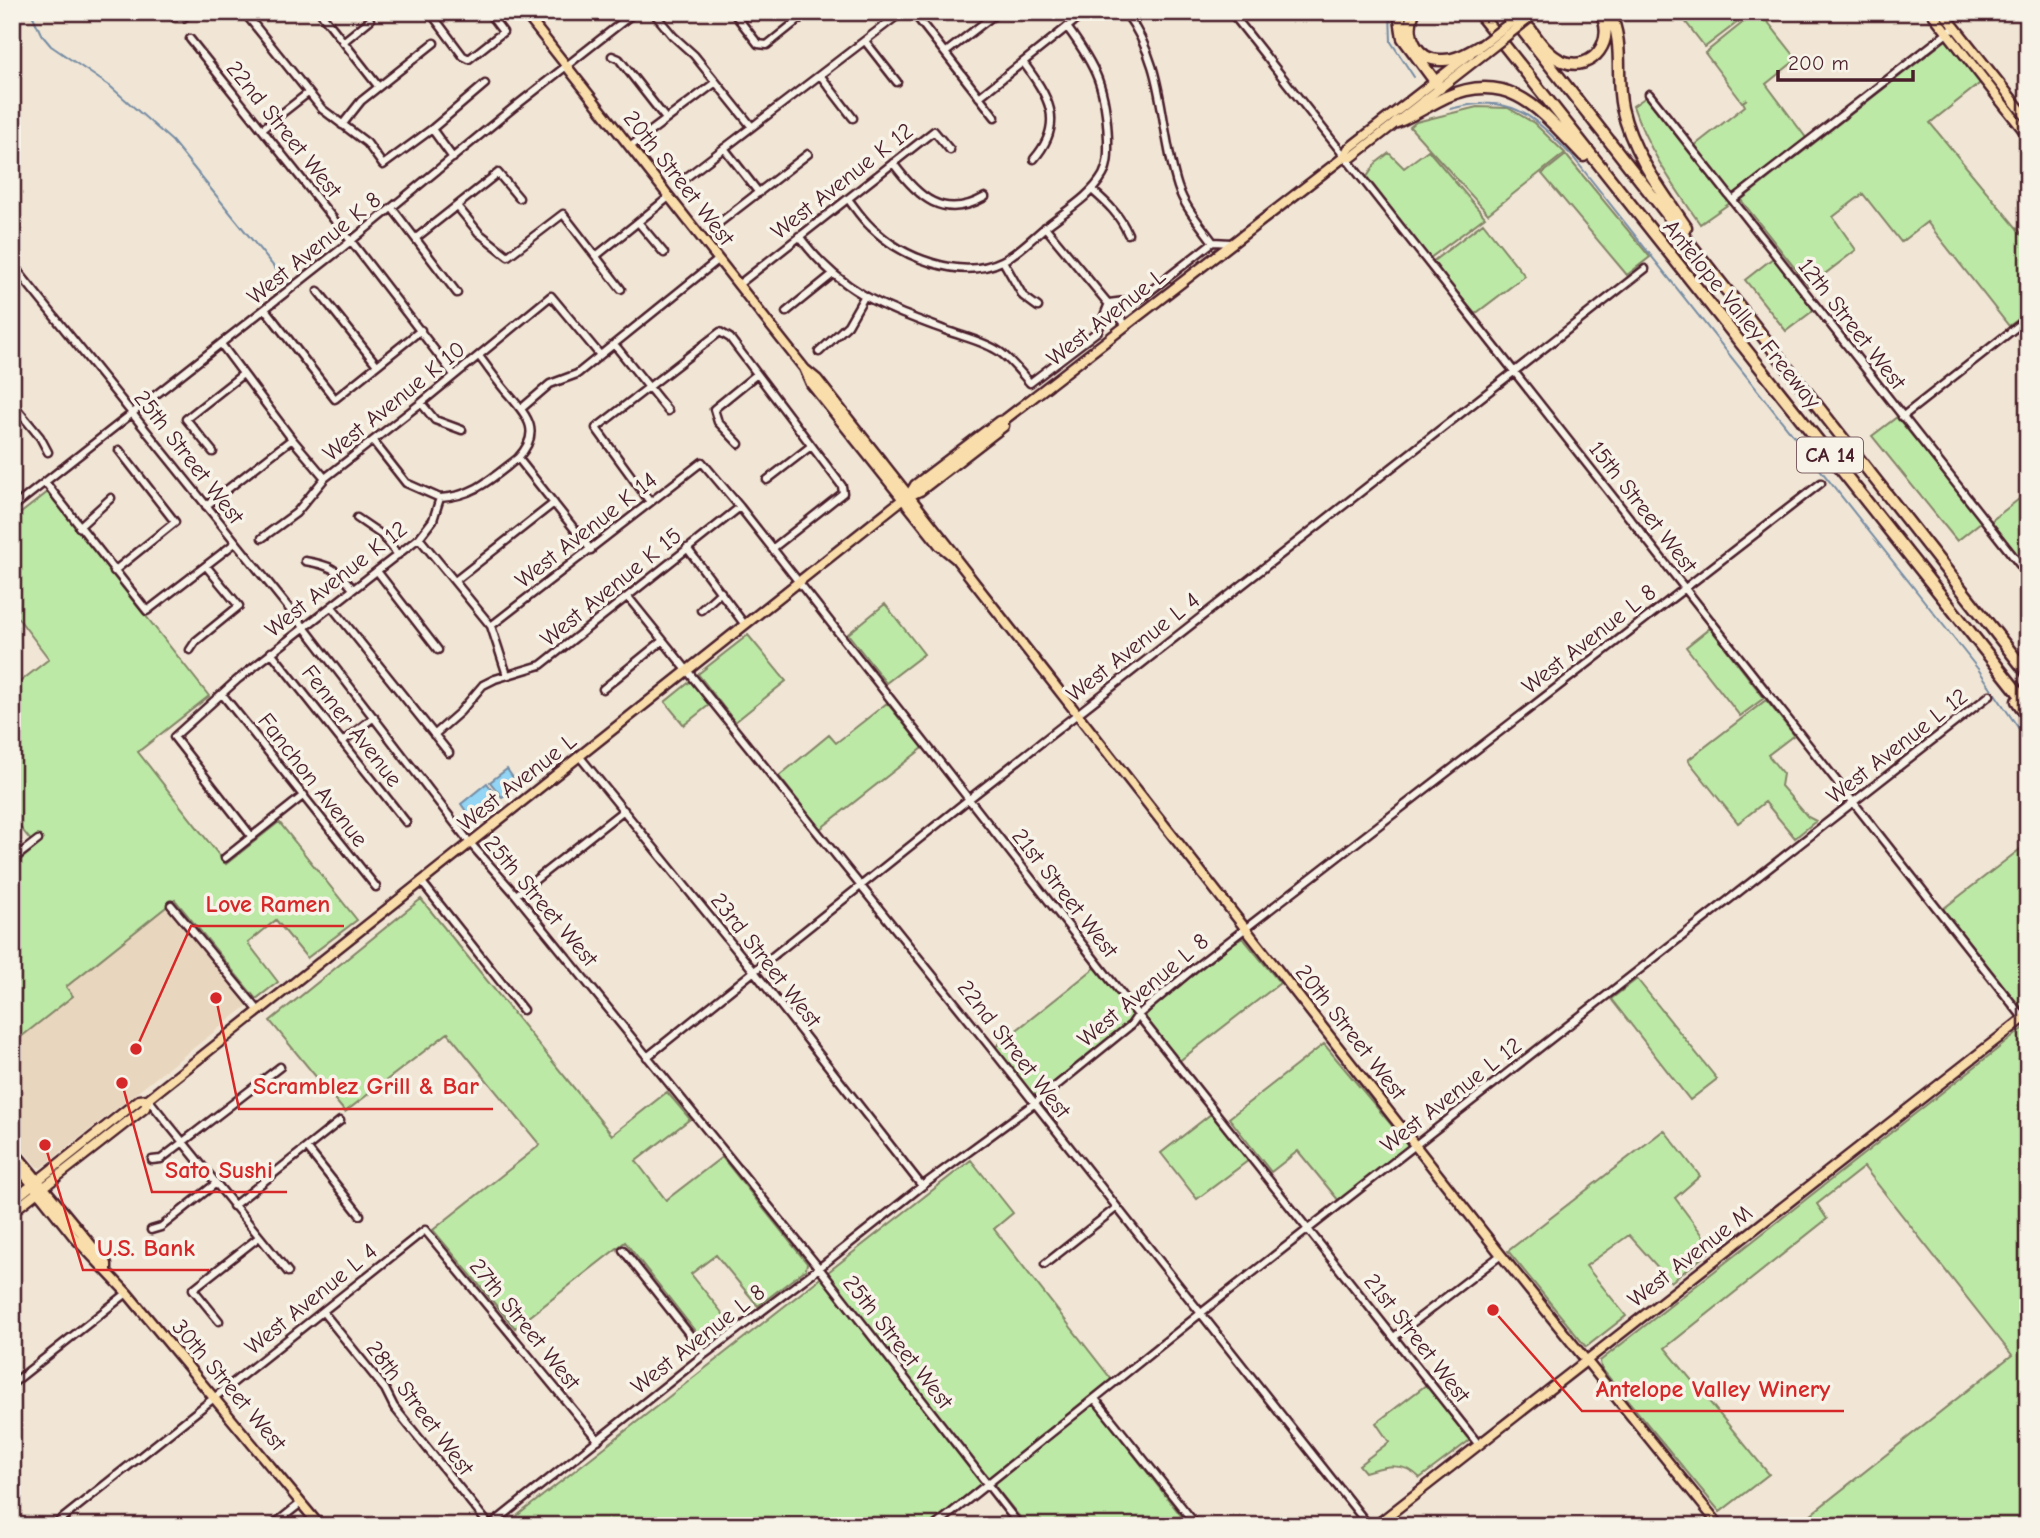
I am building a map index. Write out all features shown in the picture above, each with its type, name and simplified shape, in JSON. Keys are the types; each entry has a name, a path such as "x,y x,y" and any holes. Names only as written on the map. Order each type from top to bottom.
{"highway":[{"path":"1399,12 1403,38 1438,85"},
{"path":"1414,12 1410,23 1411,39 1422,53 1431,58 1440,61 1453,59 1483,49"},
{"path":"1472,12 1511,59 1526,72"},
{"name":"Antelope Valley Freeway","path":"1478,12 2028,705"},
{"name":"Antelope Valley Freeway","path":"1508,12 2028,674"},
{"path":"1516,12 1555,57 1574,63 1592,58 1603,47 1607,32 1600,12"},
{"path":"1609,12 1619,41 1619,90 1632,142 1727,289"},
{"path":"1397,122 1467,90 1485,88 1517,94 1534,104 1619,192"},
{"path":"1996,634 2028,667"},
{"path":"2006,678 2013,695 2028,717"}],"main road":[{"name":"20th Street West","path":"524,12 804,368 811,384 906,497 940,546 956,559 1501,1255 1720,1526"},
{"name":"West Avenue L","path":"12,1212 38,1186 139,1100 148,1099 906,497 915,485 999,421 1004,420 1344,157 1348,149 1438,85 1524,12"},
{"name":"West Avenue L","path":"1483,49 1537,12"},
{"path":"1931,12 2028,136"},
{"path":"1943,12 2028,119"},
{"name":"West Avenue L","path":"1344,157 1352,157 1438,85"},
{"path":"1997,97 2008,103 2028,128"},
{"name":"West Avenue M","path":"1375,1526 2026,1019"},
{"name":"30th Street West","path":"12,1149 38,1186"},
{"name":"30th Street West","path":"12,1159 107,1264 107,1270 320,1526"},
{"name":"West Avenue L","path":"12,1201 38,1186"}],"street":[{"path":"172,15 183,18 190,12"},
{"path":"244,12 322,109 367,143 383,165 432,129 485,84"},
{"path":"320,12 378,86"},
{"path":"430,12 463,56 469,59 503,32 488,12"},
{"name":"West Avenue K 8","path":"12,508 351,241 635,12"},
{"path":"653,12 752,127"},
{"path":"733,12 758,44 763,45 767,45 808,12"},
{"path":"684,179 902,12"},
{"path":"913,12 995,117"},
{"path":"945,53 998,12"},
{"path":"979,97 1086,12"},
{"path":"1125,12 1140,32 1148,51 1178,186 1186,207 1213,242 1231,243"},
{"name":"15th Street West","path":"1231,12 2026,1019"},
{"path":"343,42 370,20"},
{"path":"848,199 871,227 891,244 920,259 976,270 1003,261 1092,190 1104,174 1108,160 1106,109 1100,84 1090,59 1067,27"},
{"path":"1733,200 1955,27"},
{"name":"22nd Street West","path":"190,39 454,375"},
{"path":"865,41 897,82"},
{"path":"342,125 350,113 378,86 434,43"},
{"path":"612,56 619,59 666,119"},
{"path":"1023,62 1043,89 1051,111 1049,136 1044,148 1034,159"},
{"path":"820,75 853,117"},
{"path":"631,146 716,82"},
{"path":"262,129 308,93"},
{"name":"12th Street West","path":"1649,94 2028,575"},
{"path":"432,129 453,158"},
{"name":"West Avenue K 12","path":"738,285 934,131 950,150"},
{"path":"724,148 759,192"},
{"path":"719,223 808,154"},
{"path":"893,163 919,195 942,205 954,208 969,206 985,197"},
{"path":"416,238 498,173 519,198"},
{"path":"1092,190 1111,206 1128,234"},
{"path":"596,256 669,197"},
{"path":"457,206 479,233 508,256 563,214 621,289"},
{"path":"392,208 457,293"},
{"path":"638,222 664,253"},
{"path":"1045,228 1126,325"},
{"path":"799,236 813,256 864,297 848,325 819,352"},
{"name":"West Avenue L","path":"864,297 985,345 1000,353 1030,383 1098,331 1109,303 1140,299 1213,242"},
{"path":"522,408 550,384 577,374 718,260"},
{"path":"1003,261 1023,296 1038,307"},
{"name":"25th Street West","path":"12,264 304,627 470,843 516,895 819,1268 1020,1526"},
{"name":"West Avenue L 4","path":"647,1057 1076,714 1645,269"},
{"path":"786,312 833,274"},
{"path":"318,291 377,365"},
{"name":"West Avenue K 10","path":"262,538 296,513 325,478 551,296 600,355"},
{"path":"265,309 335,399 421,330"},
{"path":"1902,416 2028,318"},
{"path":"650,502 596,428 720,332 730,338 842,486 843,493 772,549"},
{"path":"221,344 292,439 325,478"},
{"path":"614,345 668,411"},
{"path":"373,441 406,483 440,498 460,496 481,487 518,458 527,448 532,431 522,408 479,356"},
{"path":"213,452 186,419 243,374"},
{"path":"739,444 718,422 714,409 757,374"},
{"path":"12,402 40,437 48,452"},
{"path":"421,403 435,420 462,430"},
{"path":"206,506 292,439"},
{"path":"767,480 811,446"},
{"path":"114,571 175,522 119,450"},
{"path":"518,458 590,550"},
{"name":"West Avenue K 14","path":"491,626 702,462"},
{"name":"21st Street West","path":"702,462 1479,1445"},
{"path":"45,482 147,611 235,543"},
{"name":"West Avenue L 8","path":"490,1526 705,1354 922,1186 1035,1103 1245,928 1821,483"},
{"path":"79,527 111,498"},
{"name":"West Avenue K 12","path":"252,837 174,737 271,652 419,538 433,520 440,498"},
{"path":"455,581 554,503"},
{"name":"West Avenue K 15","path":"434,735 460,712 483,685 541,665 740,507"},
{"path":"357,518 382,535 398,555"},
{"path":"419,538 491,626 507,675"},
{"path":"687,548 745,625"},
{"path":"305,561 327,564 341,574 353,589"},
{"path":"190,650 196,641 239,606 206,566"},
{"path":"377,571 439,650"},
{"path":"701,610 721,592"},
{"name":"22nd Street West","path":"628,597 862,886 1369,1526"},
{"path":"332,607 449,753"},
{"path":"603,689 662,641"},
{"name":"Fenner Avenue","path":"271,652 405,822"},
{"name":"Fanchon Avenue","path":"222,694 376,887"},
{"name":"West Avenue L 12","path":"935,1526 1201,1313 1990,695"},
{"path":"342,742 374,717"},
{"name":"23rd Street West","path":"580,757 753,970 922,1186"},
{"path":"226,858 304,795"},
{"path":"516,895 624,810"},
{"path":"12,860 38,840"},
{"path":"421,881 523,1010"},
{"path":"172,905 258,1010"},
{"path":"152,1160 161,1158 183,1143 280,1067"},
{"path":"148,1099 288,1272"},
{"path":"233,1206 340,1121"},
{"path":"307,1148 360,1215"},
{"path":"151,1230 161,1227 215,1184"},
{"path":"1045,1264 1116,1208"},
{"name":"West Avenue L 4","path":"53,1526 425,1230"},
{"name":"27th Street West","path":"425,1230 598,1440"},
{"path":"219,1321 193,1289 259,1237"},
{"path":"622,1250 705,1354"},
{"path":"1394,1337 1501,1255"},
{"path":"12,1384 127,1293"},
{"name":"28th Street West","path":"323,1312 385,1389 394,1407 490,1526"},
{"path":"1095,1399 1198,1526"},
{"path":"272,1526 301,1503"}],"shaded area":[{"path":"176,900 256,999 41,1168 36,1166 12,1136 12,1044 73,996 66,987"}],"green space":[{"path":"1678,12 1751,12 1705,47"},
{"path":"1756,12 1760,12 1797,59 1766,84 1807,139 1733,196 1694,146 1745,106 1743,102 1747,99 1742,102 1705,53"},
{"path":"1950,37 1984,80 1930,123 2024,237 2028,235 2028,312 2009,326 1927,222 1901,242 1863,194 1833,217 1856,250 1809,286 1741,200"},
{"path":"1646,97 1730,203 1700,224 1662,167 1639,122 1633,106"},
{"path":"1477,107 1508,108 1534,123 1565,153 1488,214 1410,127 1416,122"},
{"path":"1428,150 1485,217 1430,258 1367,177 1376,163 1389,153 1404,168"},
{"path":"1566,155 1650,257 1627,275 1542,174"},
{"path":"1483,223 1525,276 1475,314 1432,262"},
{"path":"1773,258 1814,310 1786,331 1745,280"},
{"path":"1897,417 1982,521 1957,541 1872,436"},
{"path":"48,492 209,696 138,752 226,864 279,822 357,920 307,958 276,920 248,943 278,982 256,999 175,900 66,987 73,996 12,1044 12,867 36,847 12,817 12,688 49,659 12,610 12,520"},
{"path":"2028,492 2028,569 1991,521"},
{"path":"885,604 924,654 886,683 848,634"},
{"path":"1710,628 1764,698 1740,716 1686,647"},
{"path":"748,635 786,681 735,722 698,674"},
{"path":"691,681 709,705 684,725 665,702"},
{"path":"1766,700 1794,735 1768,755 1783,774 1781,786 1808,817 1816,821 1795,838 1765,802 1738,823 1688,760"},
{"path":"887,703 923,748 820,829 779,776 829,735 836,743"},
{"path":"2028,843 2028,1003 2021,1008 1943,909"},
{"path":"421,899 612,1135 667,1092 690,1119 636,1161 666,1200 722,1157 807,1263 806,1269 758,1306 716,1255 691,1274 731,1324 709,1343 703,1341 625,1242 515,1328 433,1230 540,1145 448,1033 345,1112 270,1021"},
{"path":"1243,938 1280,983 1178,1062 1146,1022 1146,1015 1156,1004"},
{"path":"1096,967 1132,1012 1133,1018 1038,1095 1032,1094 994,1048"},
{"path":"1637,979 1717,1079 1690,1100 1611,999"},
{"path":"2028,1025 2028,1526 1811,1526 1805,1519 2012,1355 1864,1167 1817,1204 1827,1219 1665,1348 1769,1474 1720,1512 1601,1368 1600,1361"},
{"path":"1324,1044 1409,1146 1339,1201 1298,1151 1271,1172 1229,1118"},
{"path":"1211,1114 1249,1160 1197,1199 1161,1153"},
{"path":"1664,1130 1700,1176 1675,1198 1713,1249 1671,1282 1629,1235 1586,1266 1626,1316 1586,1347 1508,1251"},
{"path":"971,1160 1013,1213 994,1229 1112,1380 928,1526 504,1526"},
{"path":"1426,1385 1470,1440 1420,1478 1407,1469 1394,1466 1365,1472 1359,1465 1389,1442 1376,1423"},
{"path":"1094,1404 1189,1526 1027,1526 993,1484"}],"water":[{"path":"507,769 518,785 502,797 490,782"},
{"path":"487,783 499,800 473,821 461,804"}],"waterway":[{"path":"31,12 41,34 51,46 111,87 172,141 287,283"},
{"path":"1390,12 1391,42 1414,77"},
{"path":"1450,109 1490,104 1520,111 1533,119 1573,157 1978,669 2028,742"}],"place":[{"name":"Scramblez Grill & Bar","path":"216,998"},
{"name":"Love Ramen","path":"136,1049"},
{"name":"Sato Sushi","path":"122,1083"},
{"name":"U.S. Bank","path":"45,1145"},
{"name":"Antelope Valley Winery","path":"1493,1310"}]}
